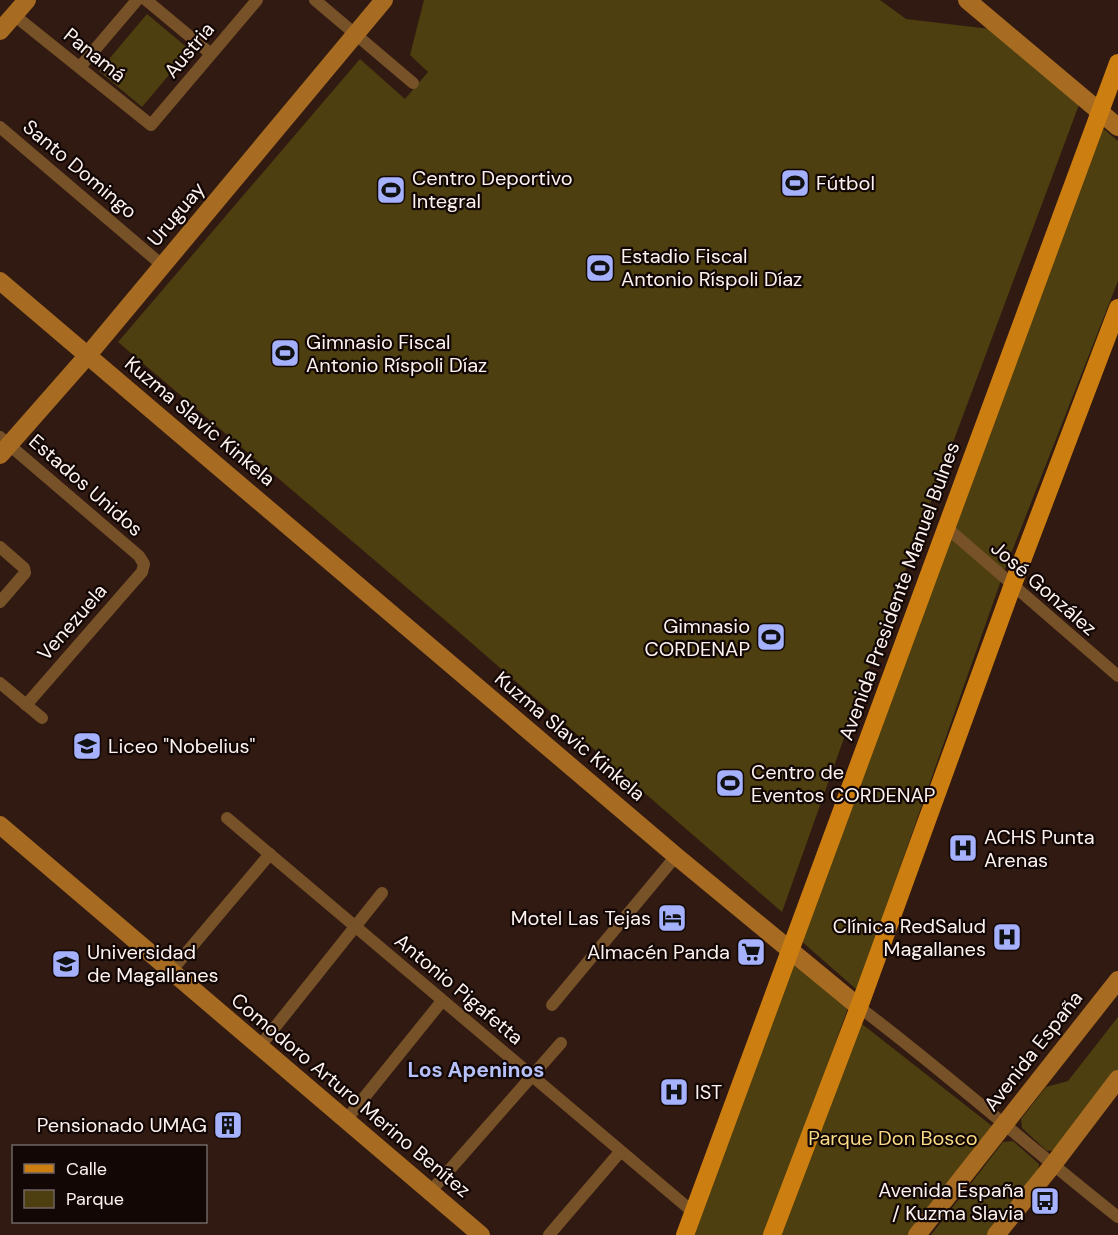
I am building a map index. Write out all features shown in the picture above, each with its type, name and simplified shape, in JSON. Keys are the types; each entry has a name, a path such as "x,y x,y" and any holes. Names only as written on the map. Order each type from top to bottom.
{"main road":[{"name":"Avenida Presidente Manuel Bulnes","path":"685,1235 1118,63"},
{"path":"772,1235 1118,308"}],"street":[{"path":"0,31 27,0"},
{"path":"80,67 137,0"},
{"path":"146,0 212,54"},
{"name":"Austria","path":"152,125 257,0"},
{"path":"315,0 413,83"},
{"name":"Uruguay","path":"3,445 88,355 384,0"},
{"path":"967,0 1118,127"},
{"name":"Panamá","path":"14,15 152,125"},
{"name":"Santo Domingo","path":"0,127 162,265"},
{"name":"Kuzma Slavic Kinkela","path":"0,280 676,856 790,951 905,1042 1052,1166 1118,1217"},
{"name":"Estados Unidos","path":"3,445 139,556 144,564"},
{"name":"José González","path":"946,527 1012,587 1118,676"},
{"path":"0,547 25,571 0,602"},
{"name":"Venezuela","path":"26,705 142,572 144,564"},
{"path":"0,682 42,718"},
{"name":"Antonio Pigafetta","path":"226,818 693,1212"},
{"name":"Comodoro Arturo Merino Benítez","path":"0,825 481,1235"},
{"path":"171,971 270,854"},
{"path":"552,1005 676,856"},
{"path":"260,1046 382,893"},
{"name":"Avenida España","path":"917,1235 1118,980"},
{"path":"346,1120 442,1000"},
{"path":"430,1192 561,1043"},
{"path":"996,1235 1118,1079"},
{"path":"549,1235 620,1152"}],"green space":[{"name":"Estadio Fiscal Antonio Ríspoli Díaz","path":"424,0 880,0 906,19 990,29 1080,102 874,654 782,912 453,627 118,342 360,59 405,99 428,72 410,55"},
{"path":"147,14 190,50 142,107 99,71"},
{"path":"1100,126 1118,141 1118,281 1005,569 857,990 799,939"},
{"path":"782,954 848,1008 766,1235 684,1235"},
{"path":"1118,1017 1118,1072 1058,1150 1047,1151 1022,1128 1021,1119 1046,1087 1068,1081"},
{"name":"Parque Don Bosco","path":"862,1024 992,1126 909,1235 779,1235"},
{"path":"1013,1141 1039,1164 1038,1174 991,1235 931,1235 1003,1142"}],"place":[{"name":"Fútbol","path":"795,183"},
{"name":"Centro Deportivo Integral","path":"391,190"},
{"name":"Estadio Fiscal Antonio Ríspoli Díaz","path":"600,268"},
{"name":"Gimnasio Fiscal Antonio Ríspoli Díaz","path":"285,353"},
{"name":"Gimnasio CORDENAP","path":"771,637"},
{"name":"Liceo \"Nobelius\"","path":"87,746"},
{"name":"Centro de Eventos CORDENAP","path":"730,783"},
{"name":"ACHS Punta Arenas","path":"963,848"},
{"name":"Motel Las Tejas","path":"672,918"},
{"name":"Clínica RedSalud Magallanes","path":"1007,937"},
{"name":"Almacén Panda","path":"751,952"},
{"name":"Universidad de Magallanes","path":"66,964"},
{"name":"IST","path":"674,1092"},
{"name":"Pensionado UMAG","path":"228,1125"},
{"name":"Avenida España / Kuzma Slavia","path":"1045,1201"}],"district":[{"name":"Los Apeninos","path":"476,1070"}]}
